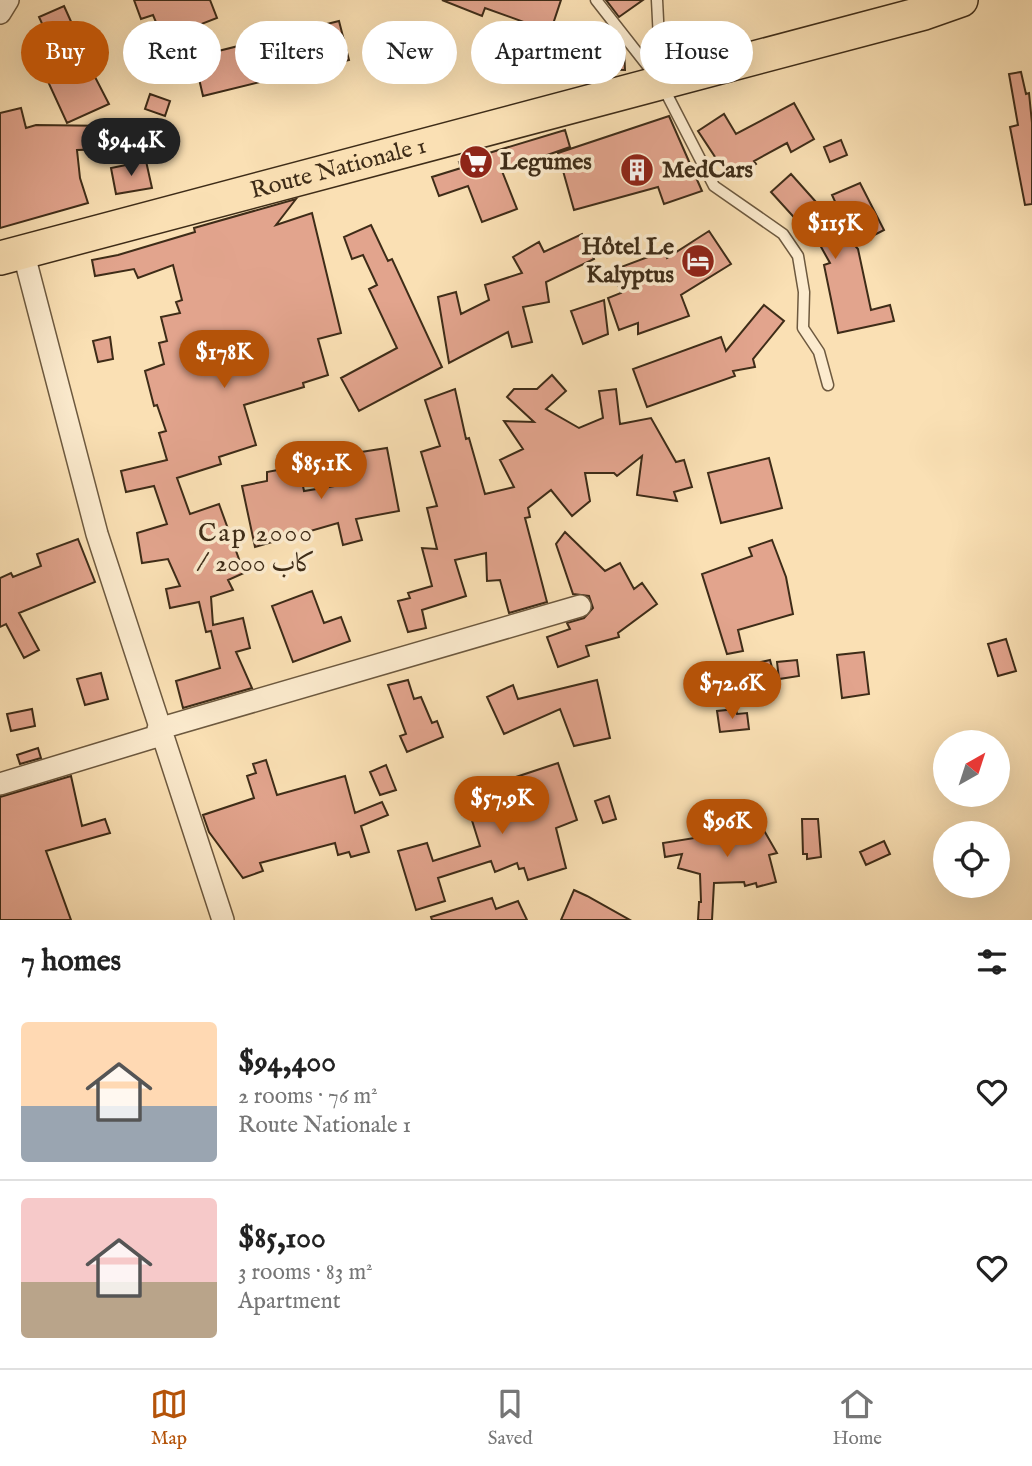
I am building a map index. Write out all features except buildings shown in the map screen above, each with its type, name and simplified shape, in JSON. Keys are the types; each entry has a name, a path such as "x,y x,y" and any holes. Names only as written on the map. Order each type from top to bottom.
{"main road":[{"name":"Route Nationale 1","path":"753,59 924,13 961,0"},
{"name":"Route Nationale 1","path":"12,254 657,84"}],"street":[{"path":"0,13 8,0"},
{"path":"12,254 159,732 223,920"},
{"path":"0,784 159,732 579,606"}],"lane":[{"path":"596,0 640,56"},
{"path":"657,0 658,21"},
{"path":"662,84 714,186 783,234 798,257 804,292 803,328 820,352 828,386"}],"place":[{"name":"Legumes","path":"476,162"},
{"name":"MedCars","path":"637,170"},
{"name":"Hôtel Le Kalyptus","path":"698,261"}],"district":[{"name":"Cap 2000 / كاب 2000","path":"256,548"}]}
